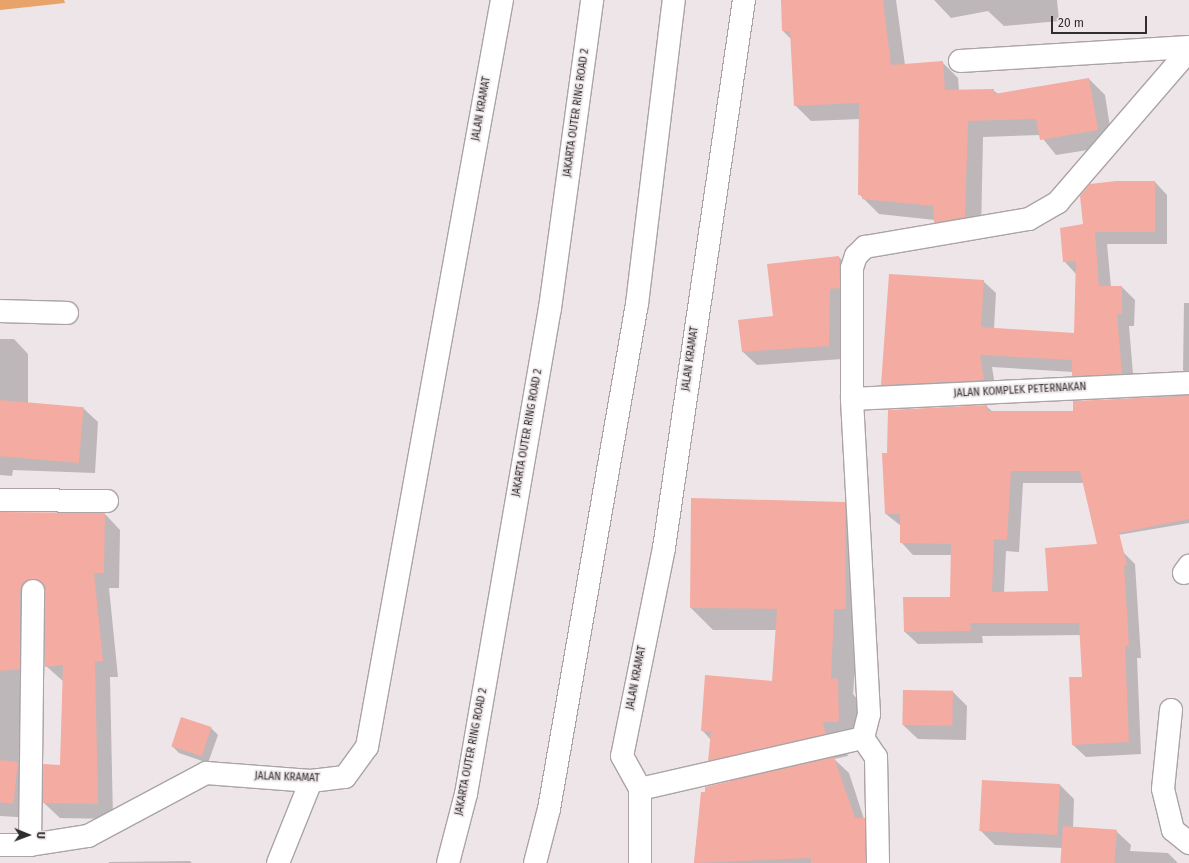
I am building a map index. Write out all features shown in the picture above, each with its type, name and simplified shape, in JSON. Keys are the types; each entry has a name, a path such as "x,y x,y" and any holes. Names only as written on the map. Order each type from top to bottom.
{"main road":[{"name":"JALAN KRAMAT","path":"0,845 30,845 88,836 206,773 311,781 345,777 367,747 502,0"},
{"name":"JAKARTA OUTER RING ROAD 2","path":"448,863 466,794 550,308 592,0"},
{"path":"535,863 549,809 637,304 674,0"},
{"name":"JALAN KRAMAT","path":"640,790 622,756 664,548 744,0"},
{"path":"960,61 1189,47"},
{"path":"878,863 876,757 863,738 869,714 852,399 852,268 856,256 865,247 1029,219 1058,202 1189,50"},
{"path":"0,311 68,313"},
{"name":"JALAN KOMPLEK PETERNAKAN","path":"852,399 1189,383"},
{"path":"0,500 107,501"},
{"path":"30,845 34,591"},
{"path":"1171,710 1163,788 1173,830 1189,844"},
{"path":"640,863 640,790 863,738"},
{"path":"278,863 311,781"}],"shaded area":[{"path":"0,0 64,0 65,3 0,10"}],"building":[{"path":"781,0 883,0 891,65 943,61 945,90 994,89 994,94 1089,78 1098,130 1040,140 1036,119 968,121 965,217 934,223 933,206 862,199 863,195 858,195 859,103 794,106 790,31 782,31"},
{"path":"1116,181 1155,181 1155,232 1095,232 1099,286 1122,286 1122,314 1117,314 1122,374 1072,376 1072,360 980,355 984,380 881,385 889,274 984,280 981,327 1074,333 1076,261 1063,262 1060,228 1083,224 1080,196 1090,184"},
{"path":"839,256 840,288 830,289 829,346 742,352 738,320 773,316 767,264"},
{"path":"1189,396 1189,519 1119,533 1127,565 1124,565 1129,646 1125,646 1129,742 1072,745 1069,677 1082,677 1079,623 970,623 971,631 904,632 903,597 950,597 951,544 900,543 900,514 885,514 882,453 887,453 888,410 987,405 988,411 1073,411 1073,401","holes":["1011,471 1080,471 1097,544 1045,548 1048,591 992,592 994,539 1007,540"]},
{"path":"0,400 84,407 79,463 0,456"},
{"path":"691,498 845,502 846,609 834,609 831,679 838,678 839,722 823,722 826,734 708,761 711,732 701,731 705,675 772,681 777,609 690,608"},
{"path":"0,512 105,513 104,573 94,573 103,661 95,662 98,804 43,803 43,764 60,765 63,665 45,667 45,591 40,580 33,579 22,584 20,591 20,669 0,671"},
{"path":"903,690 953,691 952,726 902,725"},
{"path":"181,717 211,727 202,756 171,746"},
{"path":"834,757 855,818 865,818 866,863 811,863 811,858 694,863 701,792 705,792 705,787"},
{"path":"0,760 18,762 14,804 0,802"},
{"path":"982,780 1060,784 1057,835 979,831"},
{"path":"1063,826 1117,830 1115,863 1060,863"}]}
